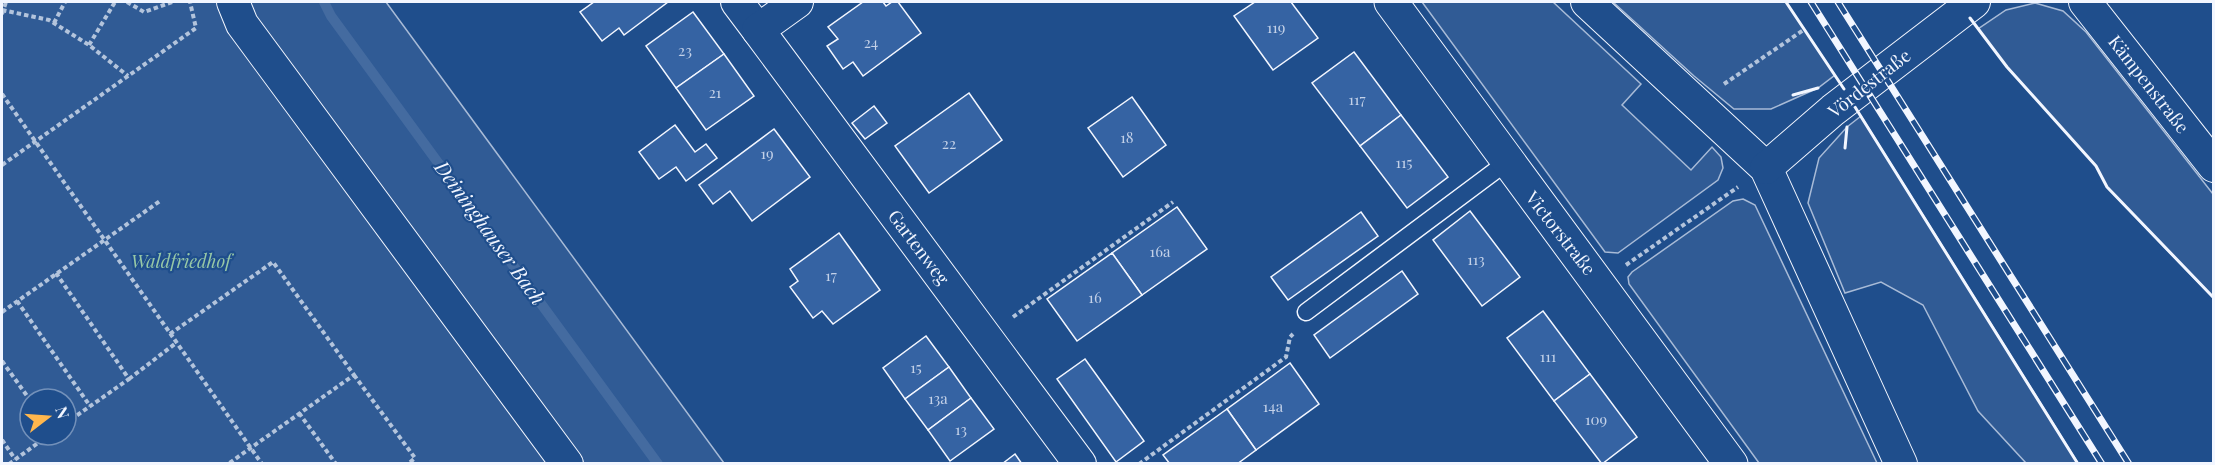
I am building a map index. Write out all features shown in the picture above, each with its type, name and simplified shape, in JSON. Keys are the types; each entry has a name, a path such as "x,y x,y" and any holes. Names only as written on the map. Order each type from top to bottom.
{"street":[{"path":"233,2 242,24 567,464"},
{"name":"Gartenweg","path":"736,2 1080,464"},
{"path":"758,30 797,2"},
{"name":"Victorstraße","path":"1391,2 1731,464"},
{"path":"1587,2 1766,168 1901,464"},
{"name":"Vördestraße","path":"1766,168 1833,110 1974,2"},
{"name":"Kämpenstraße","path":"2085,2 2214,166"}],"lane":[{"path":"1306,312 1507,162"}],"path":[{"path":"2,14 6,2"},
{"path":"54,23 64,2"},
{"path":"89,45 115,2"},
{"path":"127,2 144,12 172,2"},
{"path":"2,165 196,28 190,2"},
{"path":"2,10 54,23 89,45 128,76"},
{"path":"1695,103 1805,29"},
{"path":"2,94 262,464"},
{"path":"1600,284 1766,168"},
{"path":"2,312 160,201"},
{"path":"986,336 1173,202"},
{"path":"170,334 273,262 416,458 408,464"},
{"path":"56,273 129,379"},
{"path":"17,301 90,406"},
{"path":"1139,464 1286,357 1290,337 1310,322 1306,312"},
{"path":"78,414 176,343"},
{"path":"2,361 21,387"},
{"path":"228,464 354,375"},
{"path":"299,413 336,464"},
{"path":"2,440 15,459"},
{"path":"9,464 32,447"}],"shaded area":[{"name":"Waldfriedhof","path":"2,2 386,2 724,463 2,463"},
{"path":"1422,2 1553,2 1641,84 1622,105 1691,170 1712,147 1721,157 1723,168 1718,180 1618,253 1605,252"},
{"path":"1613,2 1786,2 1835,75 1818,88 1771,109 1734,109"},
{"path":"2035,3 2063,11 2086,32 2213,194 2213,298 2107,187 2096,166 2007,67 1978,29 2006,10"},
{"path":"1861,116 2078,463 2026,463 1978,411 1923,305 1881,282 1845,293 1808,203 1819,158 1847,127"},
{"path":"1743,199 1755,205 1877,463 1759,463 1629,284 1628,277 1632,272 1733,201"}],"building":[{"path":"594,2 668,2 624,35 619,28 602,41 580,12"},
{"path":"863,2 883,2 886,6 892,2 898,2 921,33 863,76 853,62 843,69 827,46 838,39 828,27"},
{"path":"1255,2 1291,2 1318,38 1273,70 1234,16"},
{"path":"693,12 724,54 676,88 646,46"},
{"path":"1354,52 1401,115 1360,146 1312,83"},
{"path":"724,54 754,96 706,130 676,88"},
{"path":"969,93 1002,140 929,193 895,146"},
{"path":"1132,97 1166,145 1123,177 1088,128"},
{"path":"874,106 887,123 865,139 852,123"},
{"path":"1401,115 1448,177 1407,208 1360,146"},
{"path":"675,125 695,152 706,144 717,158 686,181 676,167 659,179 639,152"},
{"path":"774,129 810,177 752,221 730,191 713,204 699,185"},
{"path":"1177,207 1207,249 1142,295 1112,253"},
{"path":"1470,211 1520,277 1482,306 1433,240"},
{"path":"1361,212 1378,236 1288,300 1271,277"},
{"path":"839,233 880,290 833,324 822,311 813,318 790,287 798,281 790,269"},
{"path":"1112,253 1142,295 1077,341 1047,299"},
{"path":"1402,271 1418,294 1330,358 1314,335"},
{"path":"1543,311 1590,374 1554,401 1507,338"},
{"path":"926,336 949,367 905,399 883,368"},
{"path":"1085,359 1144,441 1116,462 1057,379"},
{"path":"1290,363 1319,404 1256,450 1227,409"},
{"path":"949,367 971,398 928,430 905,399"},
{"path":"1590,374 1637,437 1602,464 1554,401"},
{"path":"971,398 994,429 950,461 928,430"},
{"path":"1227,409 1256,450 1237,464 1170,464 1163,455"},
{"path":"1015,454 1022,464 1002,464"}],"waterway":[{"name":"Deininghauser Bach","path":"324,2 331,16 658,464"}],"railway":[{"path":"1811,2 2102,464"},
{"path":"1838,2 2129,464"}],"wall":[{"path":"1786,2 1844,89"},
{"path":"1970,18 2007,67 2096,166 2107,187 2214,298"},
{"path":"1793,95 1818,88"},
{"path":"1855,107 2078,464"},
{"path":"1845,148 1847,127"}]}
